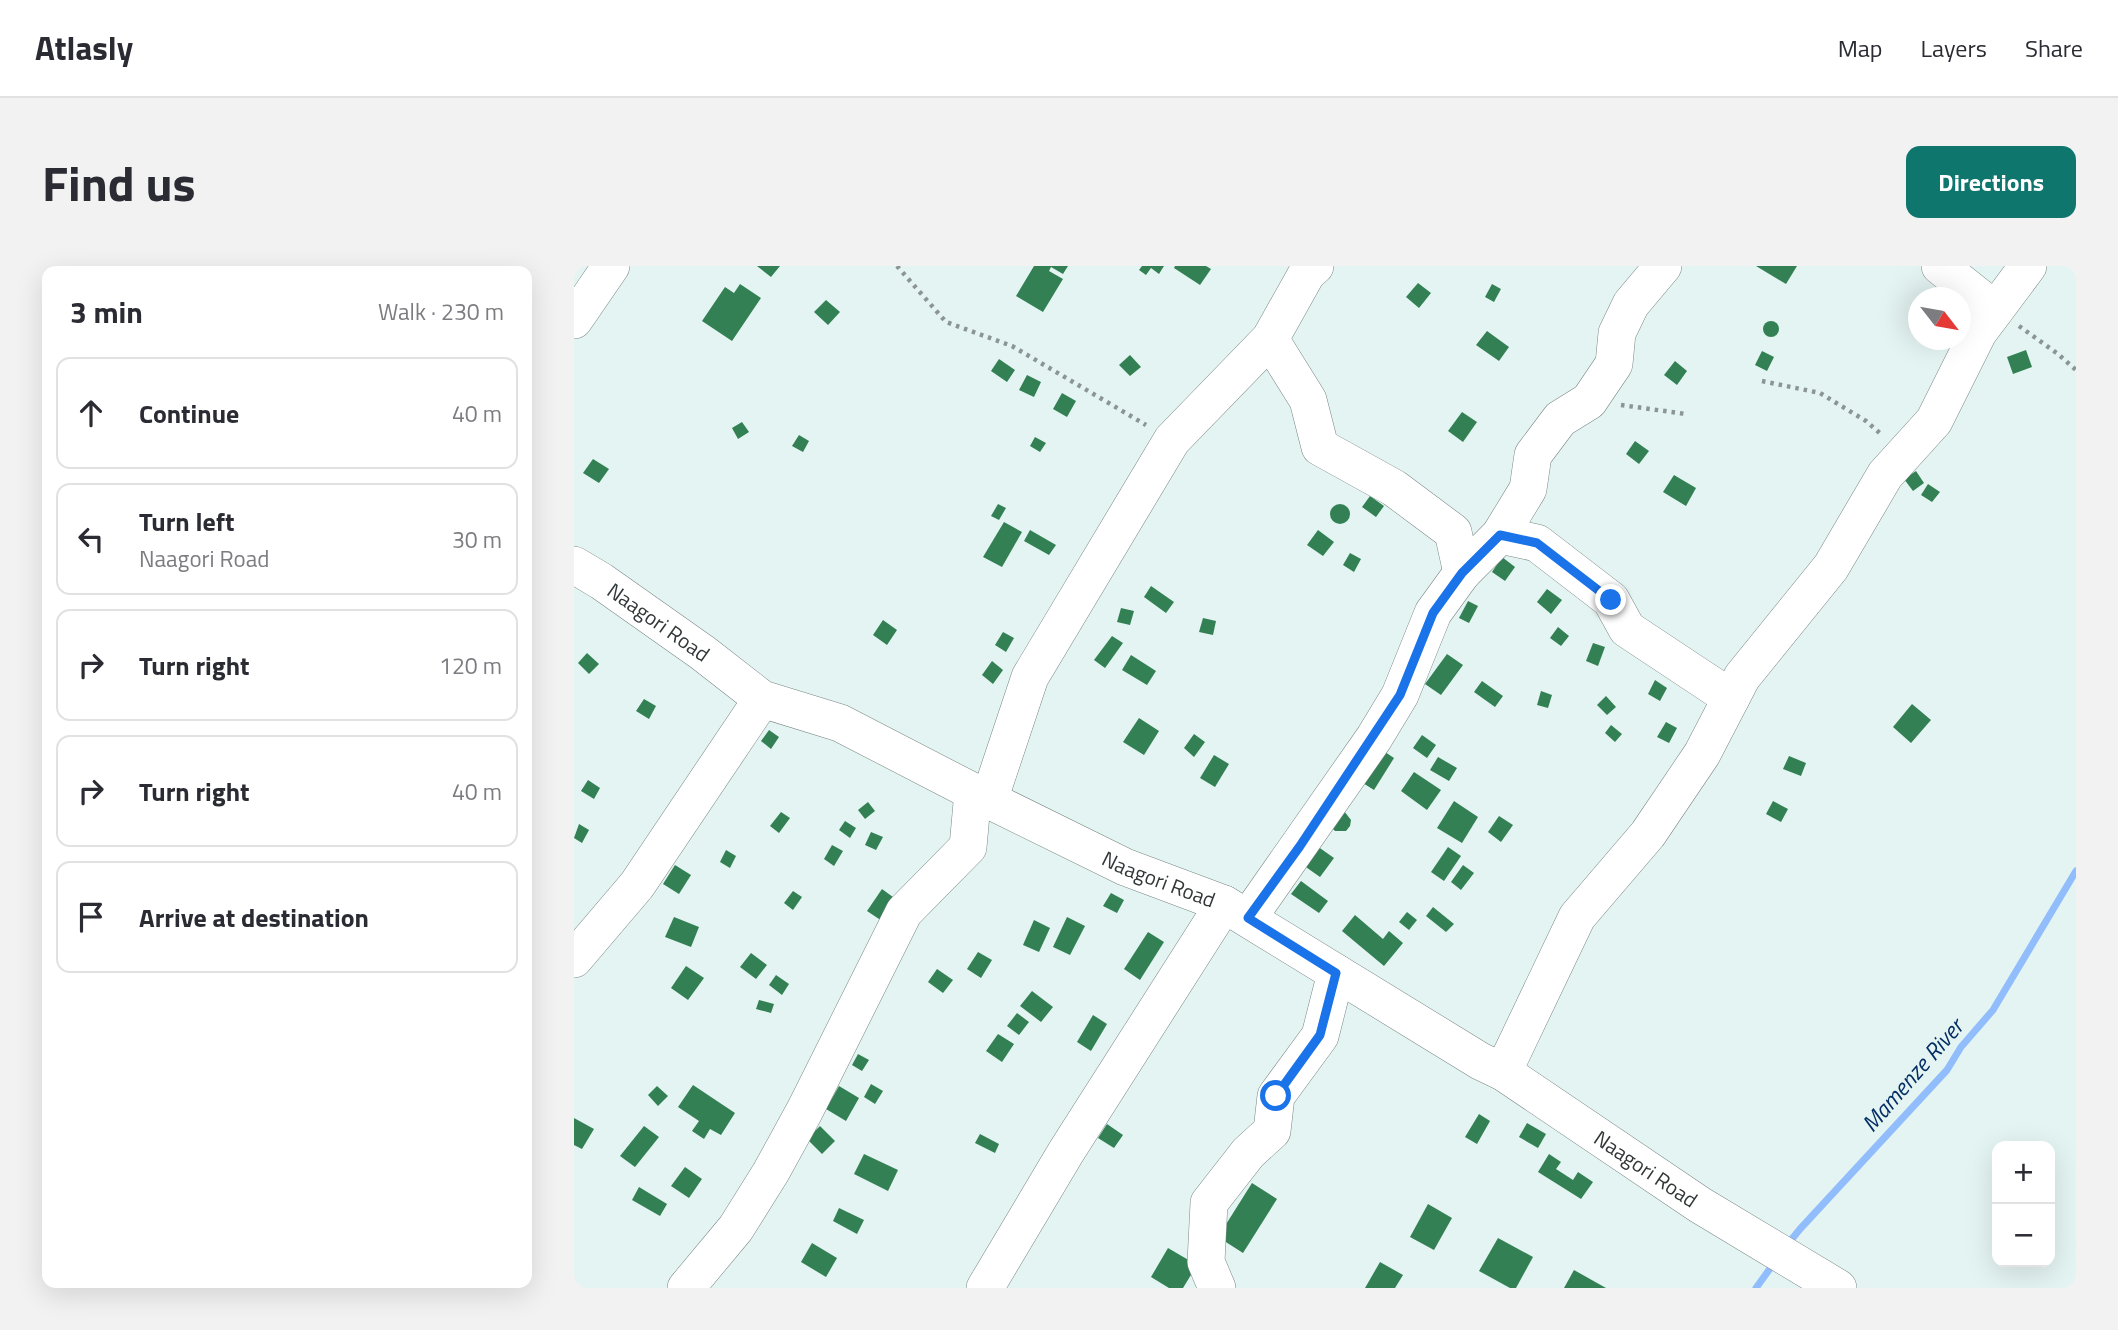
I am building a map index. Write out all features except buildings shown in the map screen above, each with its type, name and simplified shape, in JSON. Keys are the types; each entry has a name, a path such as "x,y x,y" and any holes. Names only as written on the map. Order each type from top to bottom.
{"street":[{"path":"574,320 611,266"},
{"path":"686,1288 736,1228 771,1172 904,912 968,847 981,796 1030,677 1172,440 1270,339 1307,273 1315,266"},
{"path":"985,1288 1066,1153 1236,911 1300,846 1400,695 1433,613 1462,573 1500,535 1528,489 1533,455 1560,419 1589,401 1614,363 1617,333 1631,304 1663,266"},
{"path":"1941,266 1995,310"},
{"path":"1503,1072 1577,917 1648,834 1702,754 1742,677 1831,567 1885,475 1934,421 1978,333 2028,266"},
{"path":"1270,339 1308,400 1320,447 1394,488 1453,533 1462,573"},
{"path":"1500,535 1537,543 1611,600 1627,629 1731,698"},
{"name":"Naagori Road","path":"574,565 703,653 762,699 839,723 1125,867 1236,911 1480,1061 1503,1072 1700,1205 1836,1287"},
{"path":"574,959 637,885 762,699"},
{"path":"1217,1288 1206,1262 1209,1203 1248,1153 1272,1131 1276,1096 1320,1035 1336,973"}],"path":[{"path":"897,266 946,322 1012,346 1172,440"},
{"path":"1995,310 2058,354 2076,370"},
{"path":"1762,381 1820,393 1866,421 1904,454"},
{"path":"1589,401 1686,414"}],"waterway":[{"name":"Mamenze River","path":"1787,1245 1947,1070 1961,1047 1993,1010 2076,871"},
{"name":"Mamenze River","path":"1756,1288 1774,1263"}],"route":[{"path":"1276,1096 1320,1035 1336,973 1248,918 1374,738 1400,695 1433,613 1462,573 1500,535 1537,543 1611,600"}]}
